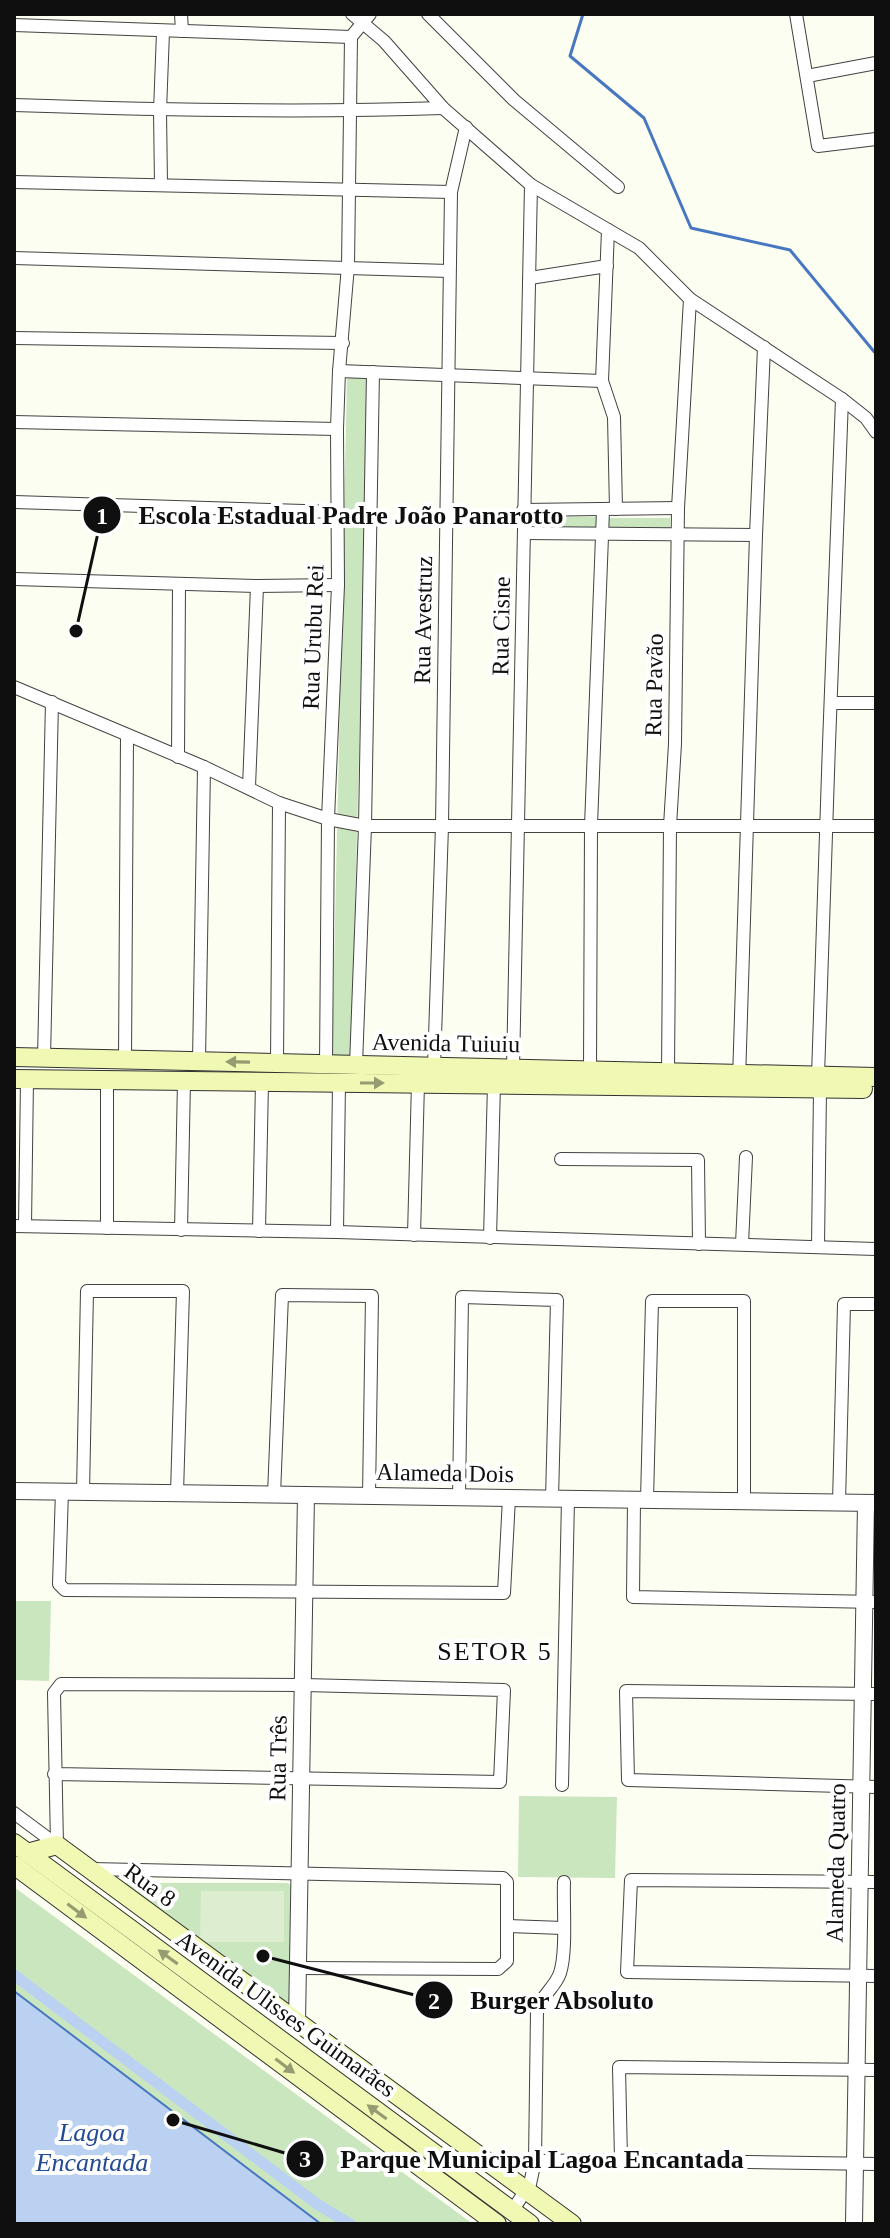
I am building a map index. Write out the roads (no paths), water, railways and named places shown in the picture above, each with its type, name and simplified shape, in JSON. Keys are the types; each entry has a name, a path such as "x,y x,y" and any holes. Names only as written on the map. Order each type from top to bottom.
{"main road":[{"name":"Avenida Tuiuiu","path":"14,1057 513,1069 534,1077 819,1082 876,1077"},
{"path":"147,1080 148,1060"},
{"name":"Avenida Tuiuiu","path":"20,1079 494,1084 590,1070 668,1072 740,1081"},
{"name":"Avenida Tuiuiu","path":"819,1082 876,1089"},
{"path":"18,1853 57,1845"},
{"name":"Rua 8","path":"57,1845 572,2224"},
{"name":"Avenida Ulisses Guimarães","path":"18,1853 504,2220 530,2224"}],"street":[{"path":"181,14 182,31"},
{"path":"352,14 366,19 443,108 531,185 639,248 690,299 842,399 866,418 876,432"},
{"path":"428,14 514,100 618,187"},
{"path":"796,14 818,146 876,139"},
{"path":"14,25 351,37 366,19"},
{"path":"161,185 163,32"},
{"name":"Rua Urubu Rei","path":"326,1064 328,819 338,585 337,429 348,266 351,37"},
{"path":"807,76 876,63"},
{"path":"14,105 160,111 443,108"},
{"name":"Rua Avestruz","path":"434,1067 442,826 451,192 466,127"},
{"path":"14,182 451,192"},
{"name":"Rua Cisne","path":"513,1069 531,185"},
{"path":"590,1070 591,826 604,532 610,510 614,417 602,381 608,230"},
{"path":"14,258 449,271"},
{"path":"530,278 607,266"},
{"name":"Rua Pavão","path":"668,1072 678,508 690,299"},
{"path":"14,338 343,343"},
{"path":"740,1081 764,347"},
{"path":"339,371 602,381"},
{"path":"356,1065 365,826 373,372"},
{"path":"818,1246 824,826 832,703 842,399"},
{"path":"14,422 337,429"},
{"path":"14,502 337,512"},
{"path":"523,510 678,508"},
{"path":"525,533 756,535"},
{"path":"14,579 257,586 338,585"},
{"path":"178,757 179,584"},
{"path":"249,787 257,586"},
{"path":"14,687 204,767 279,803 328,819 365,826 876,826"},
{"path":"44,1058 52,702"},
{"path":"832,703 876,703"},
{"path":"125,1060 127,736"},
{"path":"199,1061 204,767"},
{"path":"277,1063 279,803"},
{"path":"20,1079 19,1226 337,1232 876,1249"},
{"path":"107,1080 107,1228"},
{"path":"181,1230 184,1081"},
{"path":"259,1231 262,1082"},
{"path":"337,1232 339,1083"},
{"path":"414,1235 418,1083"},
{"path":"490,1238 494,1084"},
{"path":"742,1244 746,1157"},
{"path":"561,1159 698,1160 699,1244"},
{"path":"83,1492 87,1291 183,1291 177,1493"},
{"path":"274,1495 282,1295 297,1295 372,1296 369,1496"},
{"path":"459,1497 462,1297 557,1300 562,1785"},
{"path":"744,1502 744,1301 652,1301 633,1597 870,1602"},
{"path":"839,1503 844,1304 876,1304"},
{"name":"Alameda Dois","path":"14,1491 871,1503"},
{"path":"62,1491 59,1584 63,1589 504,1593 509,1498"},
{"name":"Rua Três","path":"297,2022 306,1495"},
{"name":"Alameda Quatro","path":"854,2224 858,1976 868,1881 871,1503"},
{"path":"54,1774 500,1782 504,1690 304,1685 58,1685 54,1693 54,1774 57,1845"},
{"path":"868,1787 628,1780 626,1691 869,1694"},
{"name":"Rua 8","path":"14,1813 57,1845"},
{"path":"88,1869 503,1878 509,1887 507,1961 498,1969 298,1968"},
{"path":"868,1881 631,1880 627,1972 876,1976"},
{"path":"504,2220 527,2192 535,2161 537,2011 542,1996 560,1974 564,1882"},
{"path":"508,1926 563,1928"},
{"path":"621,2160 619,2067 876,2070"},
{"path":"535,2161 876,2164"}],"water":[{"name":"Lagoa Encantada","path":"14,1991 321,2224 14,2224"}],"waterway":[{"path":"583,14 570,56 644,118 691,228 790,250 876,354"},
{"path":"14,1975 317,2204 350,2224"}],"place":[{"name":"Escola Estadual Padre João Panarotto","path":"76,631"},
{"name":"Burger Absoluto","path":"263,1956"},
{"name":"Parque Municipal Lagoa Encantada","path":"173,2120"}],"district":[{"name":"SETOR 5","path":"495,1651"}]}
